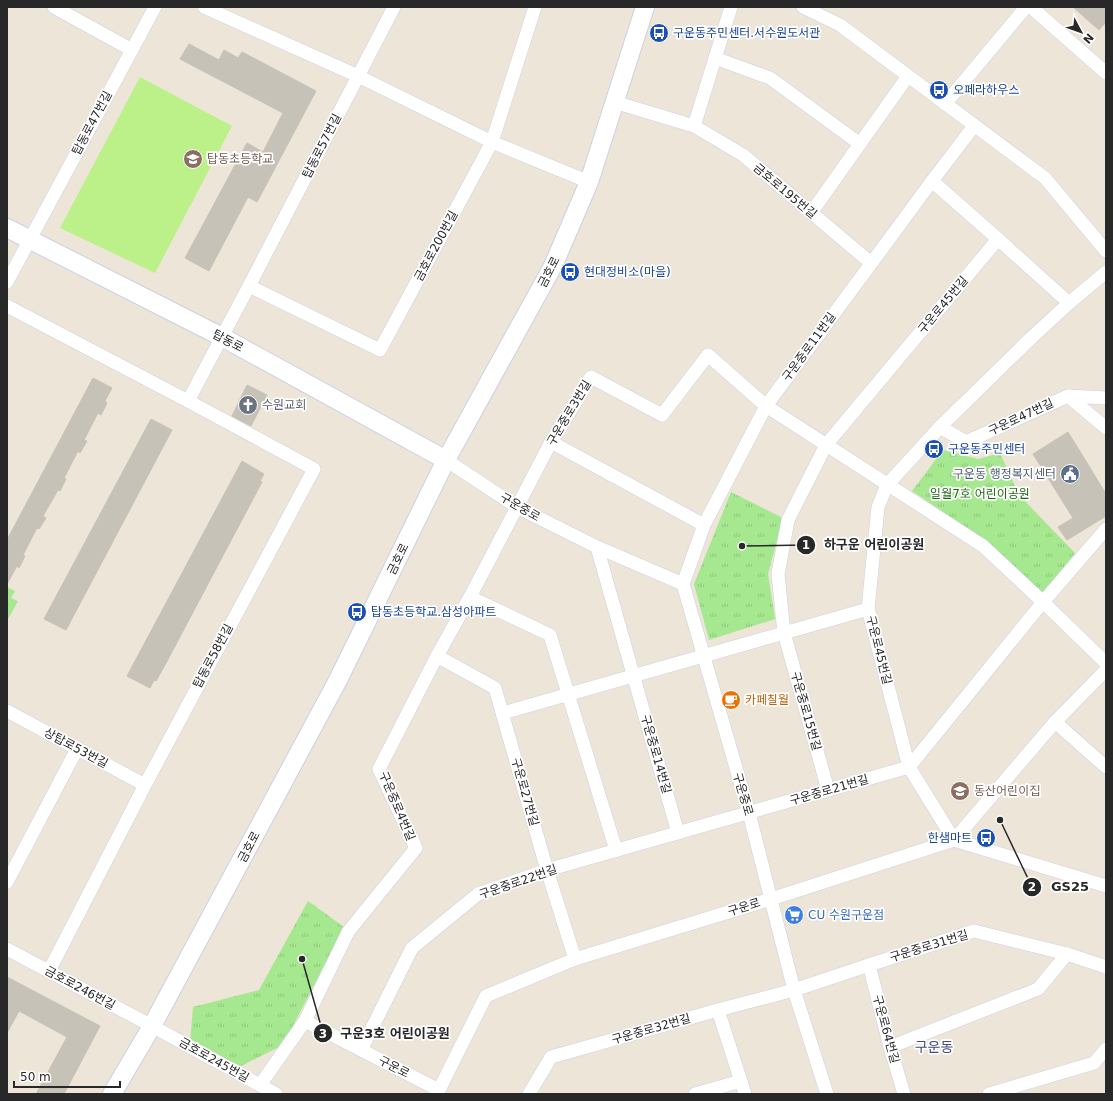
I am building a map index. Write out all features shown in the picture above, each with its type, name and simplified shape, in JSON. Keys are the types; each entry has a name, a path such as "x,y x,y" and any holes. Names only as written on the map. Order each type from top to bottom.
{"street":[{"path":"54,7 132,50"},
{"name":"탑동로47번길","path":"7,282 155,7"},
{"path":"204,7 358,76 492,142 589,182"},
{"name":"탑동로57번길","path":"222,337 250,286 394,7"},
{"name":"금호로200번길","path":"250,286 380,350 492,142 535,7"},
{"name":"금호로","path":"112,1094 152,1026 338,680 446,460 553,266 589,182 645,7"},
{"path":"694,126 731,7"},
{"path":"803,7 840,25 1045,178 1106,251"},
{"path":"946,104 1026,7"},
{"path":"1031,7 1106,73"},
{"path":"715,58 770,78 860,144"},
{"path":"811,213 908,76"},
{"name":"금호로195번길","path":"614,102 694,126 743,155 871,263"},
{"name":"구운중로11번길","path":"683,584 704,525 766,406 974,126"},
{"path":"932,181 1069,303"},
{"name":"탑동로","path":"7,228 222,337 446,460"},
{"name":"구운로45번길","path":"784,633 778,574 788,520 826,445 998,239"},
{"name":"구운로45번길","path":"954,840 909,767 868,609 878,507 887,484 940,427 1029,340 1069,303 1106,272"},
{"name":"탑동로58번길","path":"7,306 314,469 145,785 49,971"},
{"path":"188,401 222,337"},
{"name":"구운중로3번길","path":"517,507 551,442 591,377 662,415 708,355 766,406"},
{"path":"1068,396 1106,428"},
{"name":"구운로47번길","path":"940,427 966,442 1068,396 1106,398"},
{"path":"766,406 983,546 1106,663"},
{"path":"551,442 704,525"},
{"name":"구운중로","path":"446,460 517,507 597,547 683,584 749,812 794,990 826,1094"},
{"name":"구운중로4번길","path":"260,1085 305,1022 348,932 416,848 379,769 437,656 517,507"},
{"path":"909,767 1043,602 1106,529"},
{"path":"597,547 634,676"},
{"path":"470,597 550,635 616,850"},
{"path":"503,713 868,609"},
{"name":"구운중로15번길","path":"784,633 828,790"},
{"name":"구운로27번길","path":"437,656 495,688 547,870 575,959"},
{"path":"1106,670 1055,722 954,840 1106,886"},
{"name":"구운중로14번길","path":"634,676 678,833"},
{"name":"상탑로53번길","path":"7,711 145,785"},
{"path":"1055,722 1106,767"},
{"path":"7,882 77,749"},
{"name":"구운중로21번길","path":"749,812 909,767"},
{"name":"구운중로22번길","path":"361,1050 412,948 478,894 547,870 749,812"},
{"name":"구운로","path":"305,1022 361,1050 438,1092 486,996 575,959 771,899 954,840"},
{"name":"구운중로31번길","path":"794,990 974,932 1067,954 1106,967"},
{"name":"금호로246번길","path":"7,949 152,1026"},
{"path":"890,1047 1038,989 1067,954"},
{"name":"구운로64번길","path":"869,965 890,1047 904,1094"},
{"name":"구운중로32번길","path":"529,1094 551,1057 794,990"},
{"path":"718,1010 745,1094"},
{"name":"금호로245번길","path":"152,1026 276,1094"},
{"path":"989,1094 1094,1063 1106,1049"},
{"path":"695,1094 741,1081"}],"green space":[{"path":"140,77 232,126 155,273 60,228"},
{"name":"일월7호 어린이공원","path":"943,450 978,459 1000,453 1019,495 1075,553 1043,593 985,540 912,491"},
{"path":"731,492 783,518 768,574 775,619 709,640 694,584"},
{"path":"7,587 15,591 11,598 18,601 8,619"},
{"path":"308,901 344,927 283,1045 239,1067 190,1043 193,1007 259,990"}],"building":[{"path":"1073,7 1106,7 1106,22 1099,30"},
{"path":"189,44 219,60 224,50 238,58 242,52 316,91 257,202 248,197 209,271 185,258 247,143 263,152 283,113 180,59"},
{"path":"93,378 112,388 105,401 107,403 101,415 98,413 84,440 87,441 80,453 78,451 64,478 66,479 60,491 58,490 43,516 46,518 39,529 37,528 23,555 25,556 19,568 17,566 7,584 7,540"},
{"path":"247,385 267,395 251,426 232,416"},
{"path":"151,419 172,430 66,630 44,619"},
{"name":"구운동 행정복지센터","path":"1068,432 1106,494 1106,516 1067,540 1058,527 1073,518 1033,454"},
{"path":"242,461 264,474 260,481 262,482 165,665 156,681 154,680 150,688 127,676"},
{"path":"7,977 100,1026 64,1094 36,1094 67,1037 19,1011 7,1033"}],"place":[{"name":"구운동주민센터.서수원도서관","path":"659,33"},
{"name":"오페라하우스","path":"939,90"},
{"name":"탑동초등학교","path":"193,159"},
{"name":"현대정비소(마을)","path":"570,272"},
{"name":"수원교회","path":"248,405"},
{"name":"구운동주민센터","path":"934,449"},
{"name":"구운동 행정복지센터","path":"1070,474"},
{"name":"하구운 어린이공원","path":"742,546"},
{"name":"탑동초등학교.삼성아파트","path":"357,612"},
{"name":"카페칠월","path":"731,700"},
{"name":"동산어린이집","path":"960,791"},
{"name":"GS25","path":"1000,820"},
{"name":"한샘마트","path":"986,838"},
{"name":"CU 수원구운점","path":"794,915"},
{"name":"구운3호 어린이공원","path":"302,959"}],"district":[{"name":"구운동","path":"934,1047"}]}
